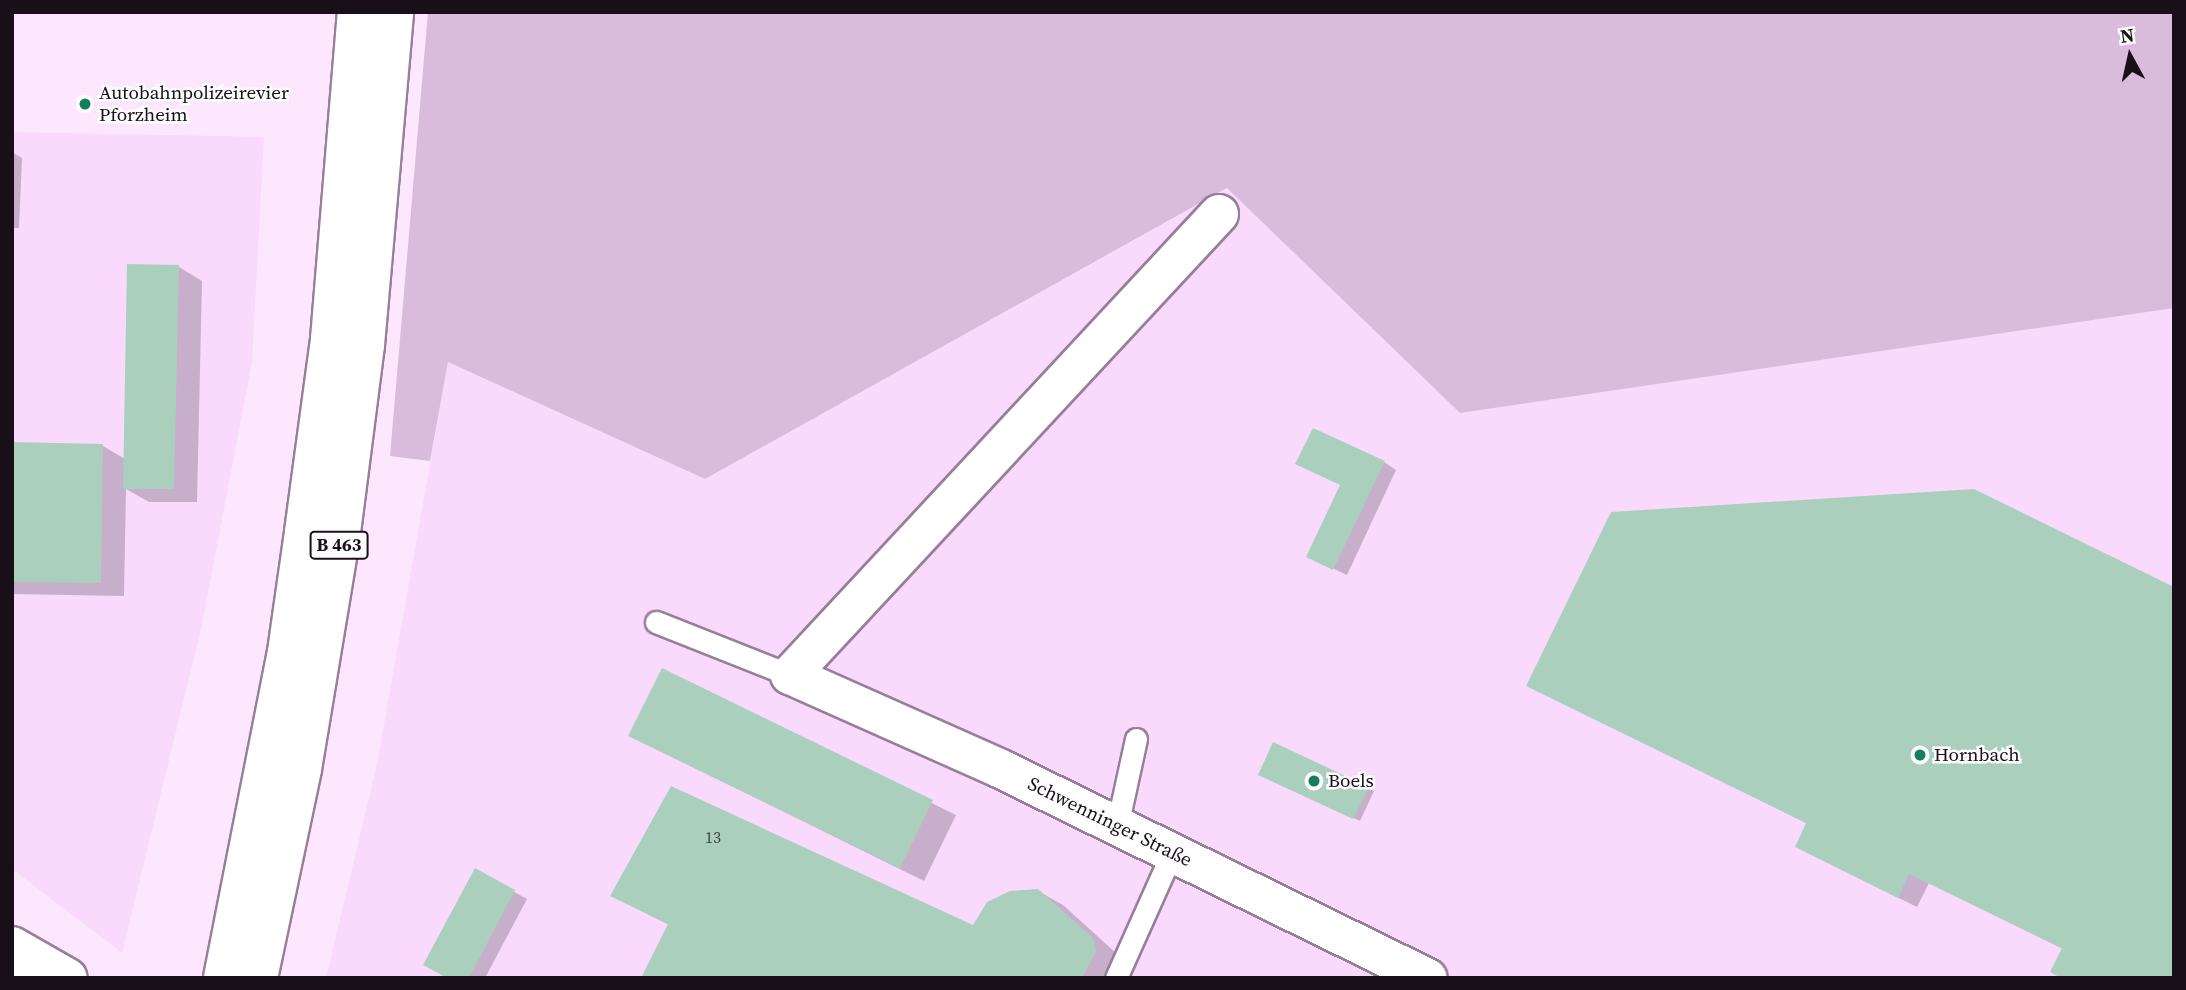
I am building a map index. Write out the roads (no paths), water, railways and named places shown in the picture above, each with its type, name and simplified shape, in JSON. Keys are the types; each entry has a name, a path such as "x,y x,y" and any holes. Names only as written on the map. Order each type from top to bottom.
{"main road":[{"path":"340,12 369,110"},
{"name":"B 463","path":"258,978 302,769 340,540 365,345 369,110 357,12"},
{"name":"B 463","path":"223,978 287,652 330,339 369,110 394,12"},
{"path":"369,110 407,12"},
{"path":"790,675 1219,214"},
{"name":"Schwenninger Straße","path":"790,675 1001,769 1427,978"},
{"path":"12,946 68,978"},
{"path":"12,976 34,978"}],"lane":[{"path":"656,622 790,675"},
{"path":"1117,827 1136,740"},
{"path":"1116,978 1172,853"}],"place":[{"name":"Autobahnpolizeirevier Pforzheim","path":"85,104"},
{"name":"Hornbach","path":"1920,755"},
{"name":"Boels","path":"1314,781"}]}
